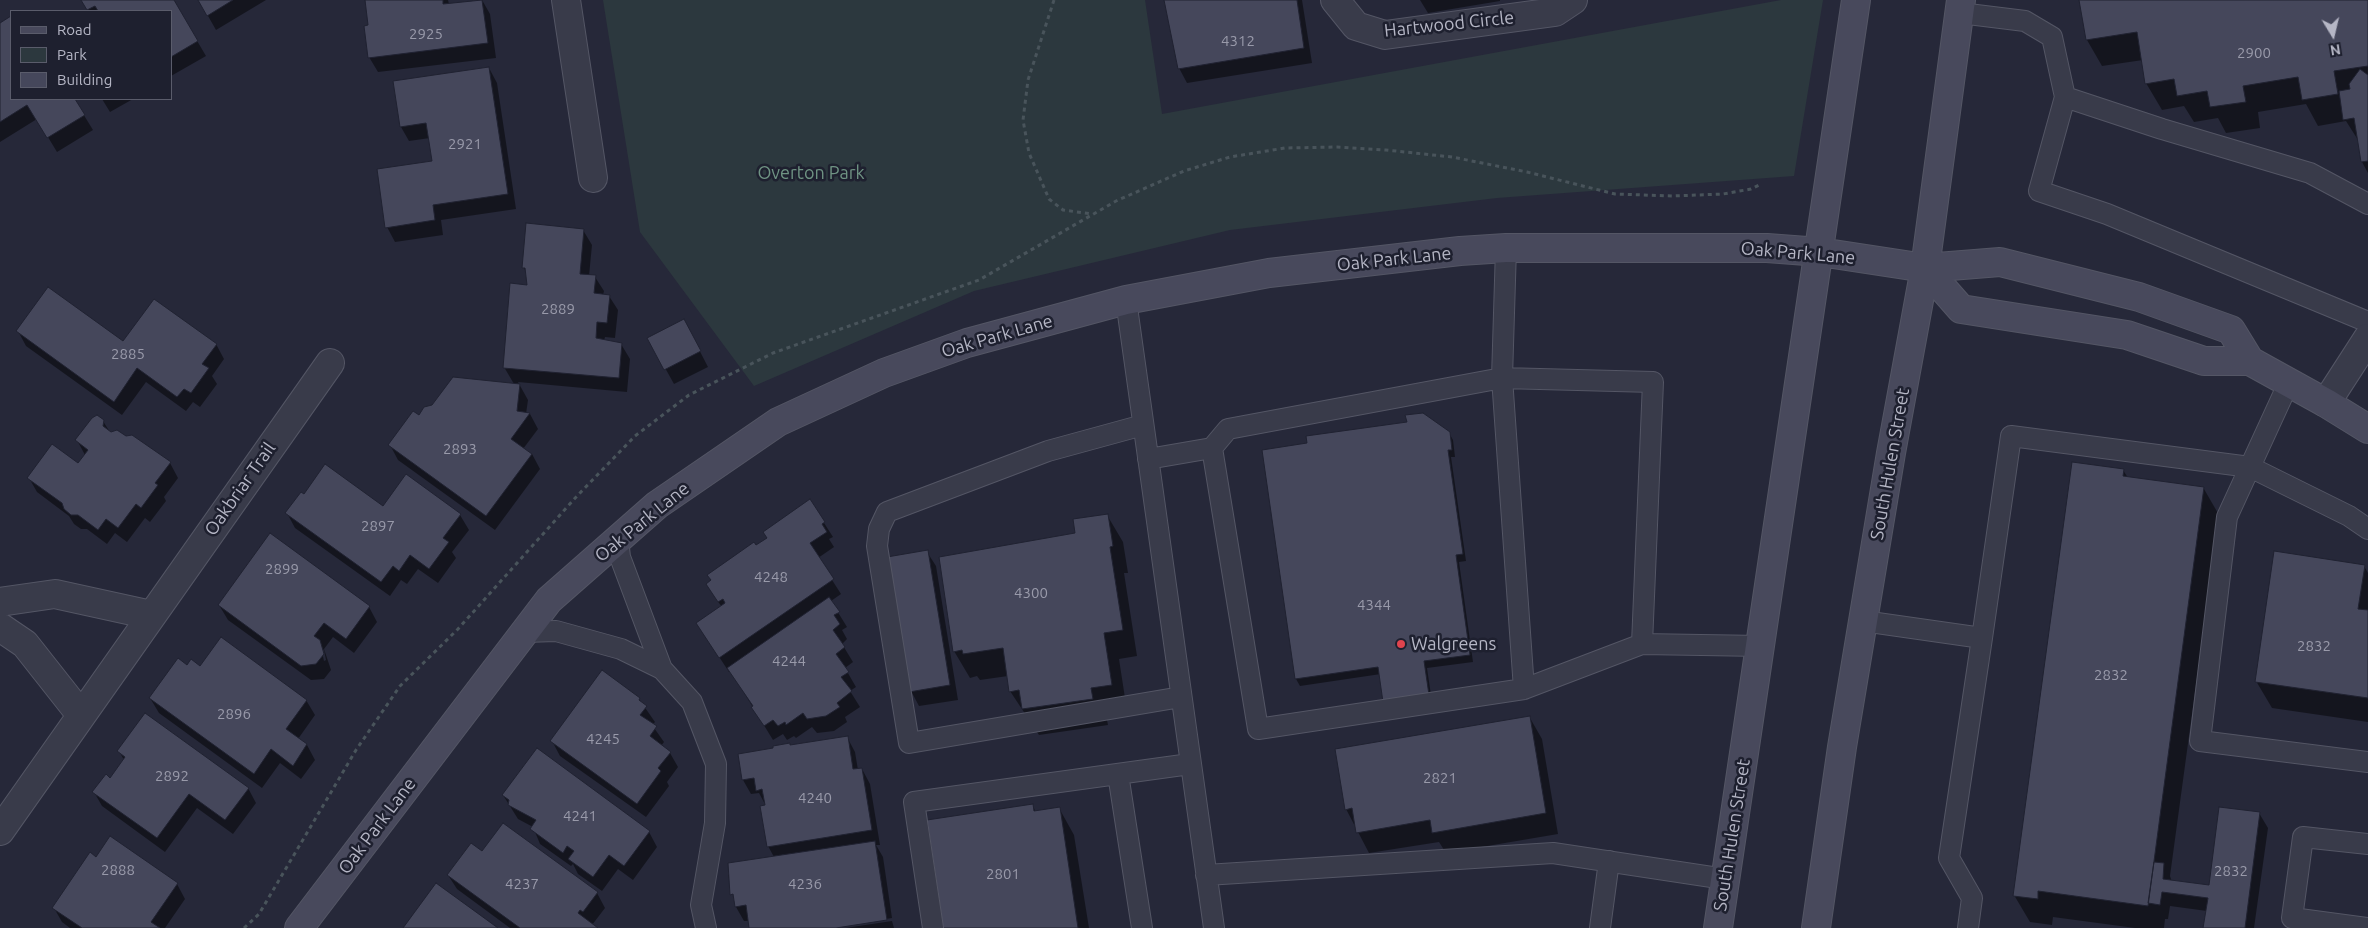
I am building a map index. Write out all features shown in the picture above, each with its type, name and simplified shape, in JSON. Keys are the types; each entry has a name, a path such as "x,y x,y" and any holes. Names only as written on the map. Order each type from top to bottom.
{"street":[{"path":"566,0 593,178"},
{"name":"Hartwood Circle","path":"1335,0 1356,26 1385,35 1555,12 1573,0"},
{"name":"South Hulen Street","path":"1718,928 1856,0"},
{"name":"South Hulen Street","path":"1816,928 1891,453 1925,268 1960,7"},
{"name":"Oak Park Lane","path":"300,928 549,600 618,539 657,505 778,422 884,373 967,343 1126,300 1269,273 1460,251 1506,248 1739,247 1820,252 1925,268 2000,262 2139,297 2230,330 2250,361"},
{"name":"Oak Park Lane","path":"1925,268 1961,309 2127,335 2204,361 2250,361 2326,402 2368,429"},
{"path":"2326,402 2368,338"},
{"name":"Oakbriar Trail","path":"0,831 330,363"},
{"path":"0,602 55,594 151,615"},
{"path":"0,627 25,644 81,715"}],"lane":[{"path":"1960,7 2025,21 2052,37 2065,97 2039,190 2107,214 2368,322"},
{"path":"2065,97 2162,129 2310,173 2368,204"},
{"path":"1506,248 1502,378 1524,689"},
{"path":"1126,300 1214,928"},
{"path":"1148,459 1212,448 1228,428 1502,378 1653,382 1642,644"},
{"path":"2289,382 2227,516 2200,740 2368,762"},
{"path":"1143,425 1048,451 887,512 879,529 877,546 910,743 1181,697"},
{"path":"1968,928 1972,898 1949,858 2010,436 2250,468 2348,516 2368,529"},
{"path":"1212,448 1258,729 1524,689 1642,644 1760,646"},
{"path":"618,539 620,557 662,669"},
{"path":"1864,621 1982,638"},
{"path":"525,632 556,631 622,649 662,669 692,702 716,764 715,824 701,905 706,928"},
{"path":"933,928 914,802 1190,764"},
{"path":"1118,774 1142,928"},
{"path":"2368,844 2303,837 2292,918 2368,928"},
{"path":"1206,875 1552,853 1725,880"},
{"path":"1600,928 1609,861"}],"path":[{"path":"1054,0 1028,80 1023,120 1029,153 1049,199 1063,210 1093,214"},
{"path":"244,928 259,914 356,750 400,686 458,628 577,496 635,436 689,395 773,352 979,280 1116,200 1184,171 1230,157 1285,148 1337,147 1452,158 1527,172 1615,194 1672,196 1724,194 1751,190 1761,184"}],"green space":[{"name":"Overton Park","path":"603,0 1145,0 1162,114 1781,0 1823,0 1794,176 1497,198 1230,230 974,291 754,386 640,232"}],"building":[{"path":"81,0 174,0 198,41 172,56 172,10 97,10 95,6 87,10"},
{"path":"198,0 233,0 207,16"},
{"path":"365,0 443,0 443,4 482,0 488,43 368,58 364,26 368,25"},
{"path":"1164,0 1297,0 1304,48 1178,69"},
{"path":"2079,0 2368,0 2368,66 2334,71 2338,94 2302,100 2298,77 2243,86 2246,102 2210,107 2207,91 2177,96 2174,79 2145,84 2137,32 2086,40"},
{"path":"10,17 10,100 76,100 85,115 47,138 27,105 0,122 0,23"},
{"path":"489,67 508,194 433,205 435,220 385,228 377,169 432,161 426,123 400,127 393,81"},
{"path":"2360,69 2368,75 2368,161 2361,162 2354,118 2343,120 2339,91 2350,89 2349,84"},
{"path":"526,223 584,229 580,274 596,275 594,293 610,295 607,323 597,322 596,338 622,343 619,378 503,368 510,283 527,285 525,268 522,268"},
{"path":"48,287 123,341 154,299 217,344 202,364 209,368 191,393 184,389 177,397 137,368 114,402 16,331"},
{"path":"684,319 701,351 664,370 647,338"},
{"path":"453,377 520,384 517,411 530,413 511,439 532,454 486,516 388,445 413,411 419,415 424,407 432,405"},
{"name":"Walgreens","path":"1423,413 1450,432 1452,450 1448,450 1463,554 1456,555 1470,655 1424,661 1429,695 1383,702 1378,667 1295,679 1262,450 1307,443 1306,436 1407,422 1405,415"},
{"path":"97,415 104,420 103,426 111,432 117,430 126,436 132,435 171,462 155,483 158,485 141,508 136,504 118,528 106,519 98,530 78,515 71,515 64,509 62,503 27,478 52,444 78,463 88,450 75,440 92,418"},
{"path":"2072,462 2124,469 2123,476 2204,487 2148,906 2038,891 2038,899 2013,896"},
{"path":"325,464 383,506 406,474 461,514 443,538 449,542 429,569 410,555 399,571 393,566 381,582 285,513 301,492 304,494"},
{"path":"810,499 825,522 822,524 827,532 810,543 834,579 719,658 696,623 725,603 723,599 718,602 706,584 711,580 707,575 754,542 756,545 767,538 763,532"},
{"path":"1108,514 1113,546 1110,547 1123,630 1104,633 1112,685 1091,688 1093,699 1022,709 1019,690 1009,692 1003,648 963,654 962,650 953,652 939,557 1075,533 1073,519"},
{"path":"270,533 370,606 346,639 324,623 314,636 320,640 324,654 316,664 301,666 218,605"},
{"path":"928,550 950,685 909,692 887,557"},
{"path":"2274,551 2365,565 2358,609 2368,610 2368,698 2255,682"},
{"path":"829,597 840,612 834,615 840,624 833,630 845,647 836,654 849,672 841,677 852,691 837,703 840,707 826,716 807,719 803,713 786,725 785,722 778,726 773,720 764,726 727,668"},
{"path":"221,637 307,700 286,729 307,744 293,766 271,749 254,774 149,698 178,658 187,665 191,659 200,666"},
{"path":"602,670 640,698 639,700 647,706 640,715 657,726 650,736 671,752 658,768 661,771 637,804 550,741"},
{"path":"145,713 249,788 225,820 189,794 157,838 92,792 106,774 110,778 125,757 117,751"},
{"path":"1530,716 1546,813 1432,833 1430,820 1356,833 1352,808 1345,810 1335,749"},
{"path":"848,736 853,769 862,768 872,830 767,847 760,806 765,805 762,789 756,791 754,778 742,780 738,754 790,743 790,745"},
{"path":"537,748 650,831 624,866 609,855 593,877 568,859 574,851 567,846 563,853 530,829 536,820 508,805 509,800 502,795"},
{"path":"1033,804 1034,811 1060,807 1078,928 943,928 927,820"},
{"path":"2219,807 2260,812 2245,928 2203,928 2208,898 2162,892 2160,905 2148,903 2154,862 2164,863 2163,879 2209,885"},
{"path":"503,823 598,892 583,912 580,910 578,913 598,928 520,928 447,875 471,843 482,851"},
{"path":"110,836 178,883 151,922 160,928 82,928 52,908 90,852 96,857"},
{"path":"875,841 887,920 836,928 749,928 746,905 735,907 733,894 730,895 728,863"},
{"path":"436,883 498,928 403,928"}],"place":[{"name":"Walgreens","path":"1401,644"}]}
